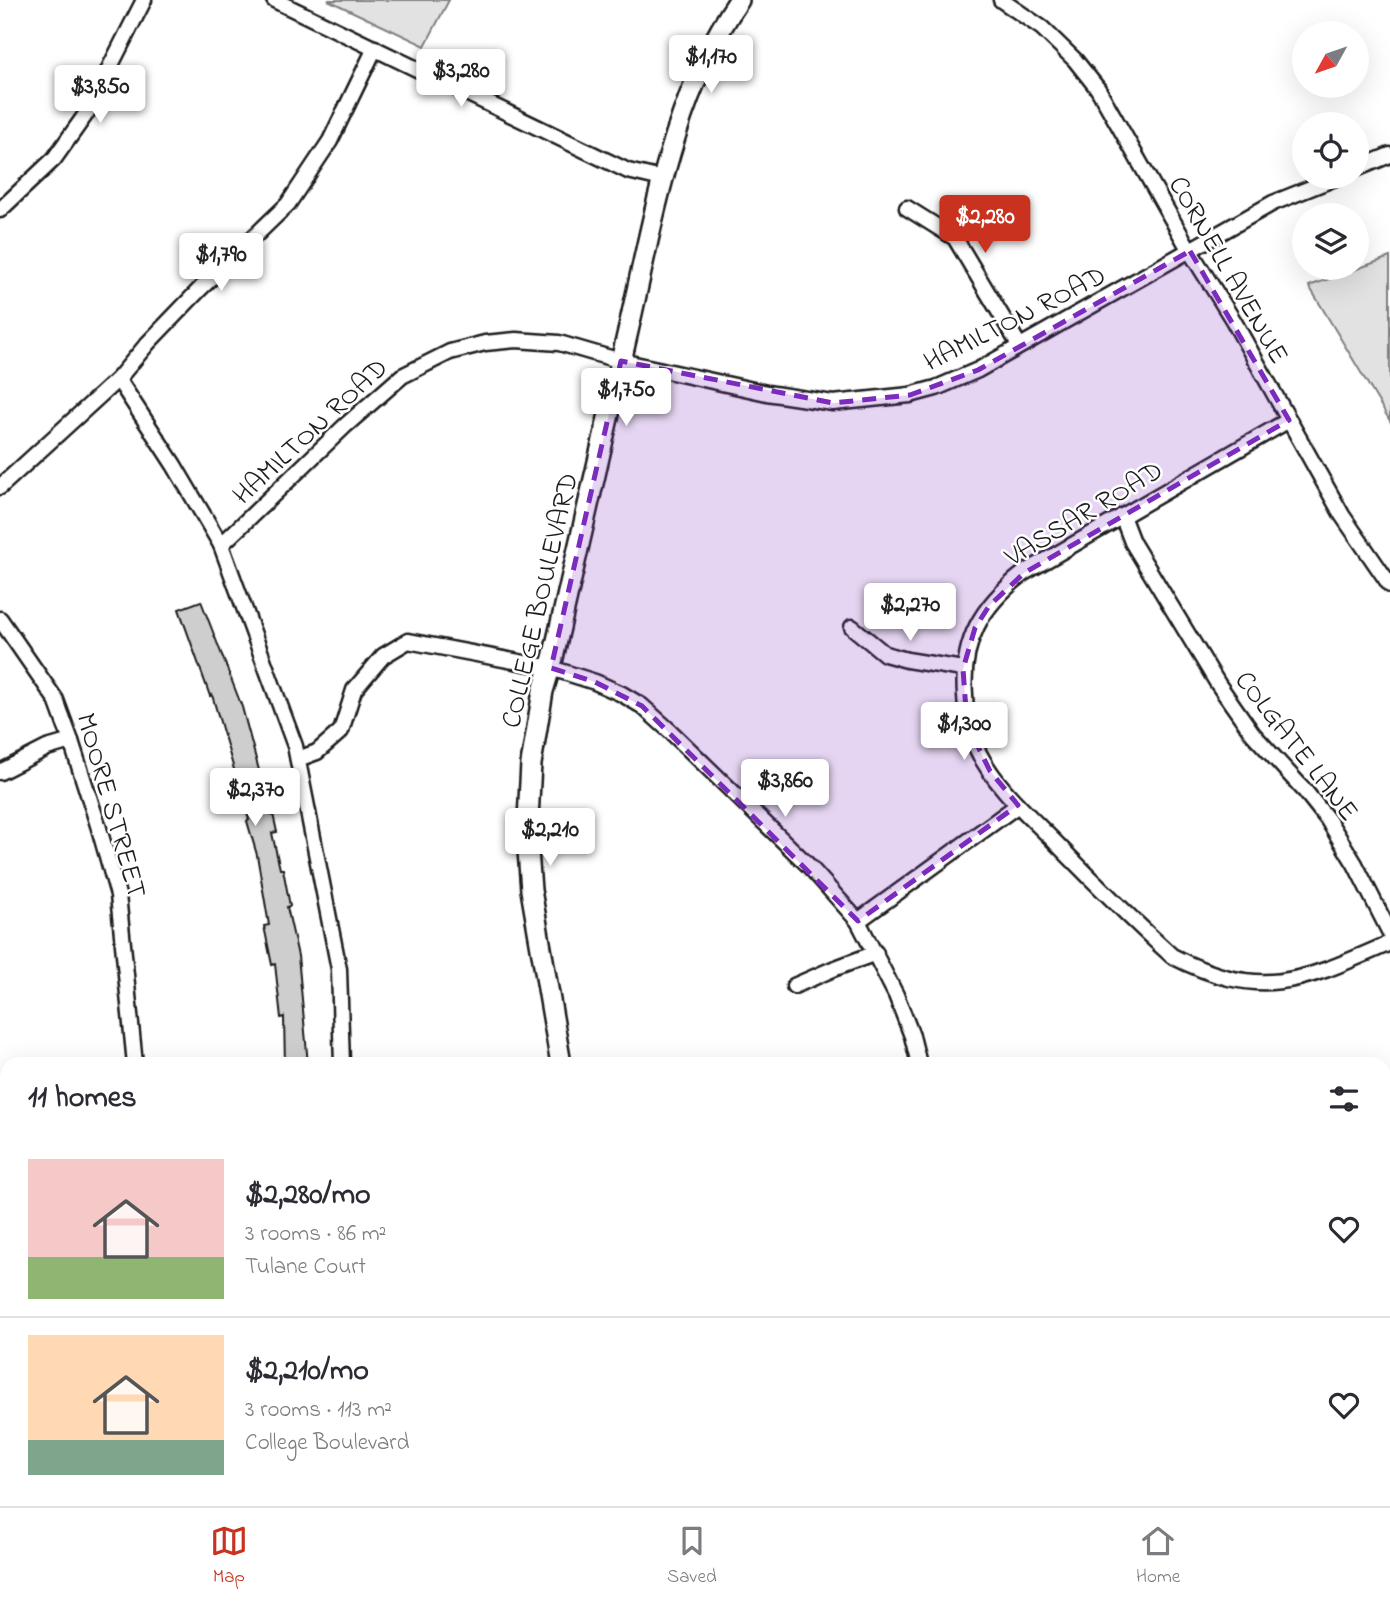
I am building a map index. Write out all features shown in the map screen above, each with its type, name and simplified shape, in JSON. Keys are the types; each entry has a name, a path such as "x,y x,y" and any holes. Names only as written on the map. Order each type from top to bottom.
{"street":[{"path":"0,210 54,159 86,114 144,0"},
{"path":"274,0 628,171 662,179"},
{"name":"COLLEGE BOULEVARD","path":"560,1057 531,890 527,837 531,764 543,691 551,668 662,179 688,99 704,61 738,0"},
{"name":"CORNELL AVENUE","path":"1001,0 1042,29 1075,60 1098,89 1190,251 1233,320 1342,515 1390,585"},
{"path":"0,488 118,379 201,288 288,204 330,141 375,48"},
{"path":"1369,164 1390,155"},
{"name":"HAMILTON ROAD","path":"221,545 401,376 450,352 485,343 516,340 559,343 621,361 767,393 833,403 877,400 936,388 978,370 1273,203 1308,189"},
{"path":"907,208 955,238 1019,345"},
{"path":"118,379 174,465 221,545 298,759 339,969 342,1057"},
{"name":"VASSAR ROAD","path":"1289,420 1024,572 1009,584 989,606 975,628 963,669 967,724 990,771 1018,805 1172,956 1200,970 1230,980 1263,984 1301,979 1390,943"},
{"name":"COLGATE LANE","path":"1122,516 1132,542 1231,704 1253,734 1328,820 1355,864 1390,933"},
{"name":"MOORE STREET","path":"0,619 56,700 71,741 118,895 134,1057"},
{"path":"852,627 885,654 963,669"},
{"path":"298,759 317,752 341,731 354,690 383,656 408,642 551,668 622,694 642,706 670,731 808,866 858,921 876,953 912,1036 917,1057"},
{"path":"0,772 47,748 71,741"},
{"path":"858,921 1018,805"},
{"path":"794,986 876,953"}],"highlighted area":[{"path":"1190,251 1289,420 1024,573 989,606 975,628 963,669 967,724 990,771 1018,805 858,921 642,706 595,682 551,668 621,361 833,403 910,395 978,370"}],"shaded area":[{"path":"328,0 449,0 425,46"},
{"path":"1390,257 1390,421 1309,286 1326,280 1369,280 1369,265"}],"building":[{"path":"201,601 242,707 271,815 273,814 277,832 272,833 280,869 283,869 290,906 287,907 298,956 307,1057 285,1057 284,1017 281,1018 275,964 272,965 264,926 269,925 257,855 247,821 249,820 212,695 210,696 179,609"}]}
